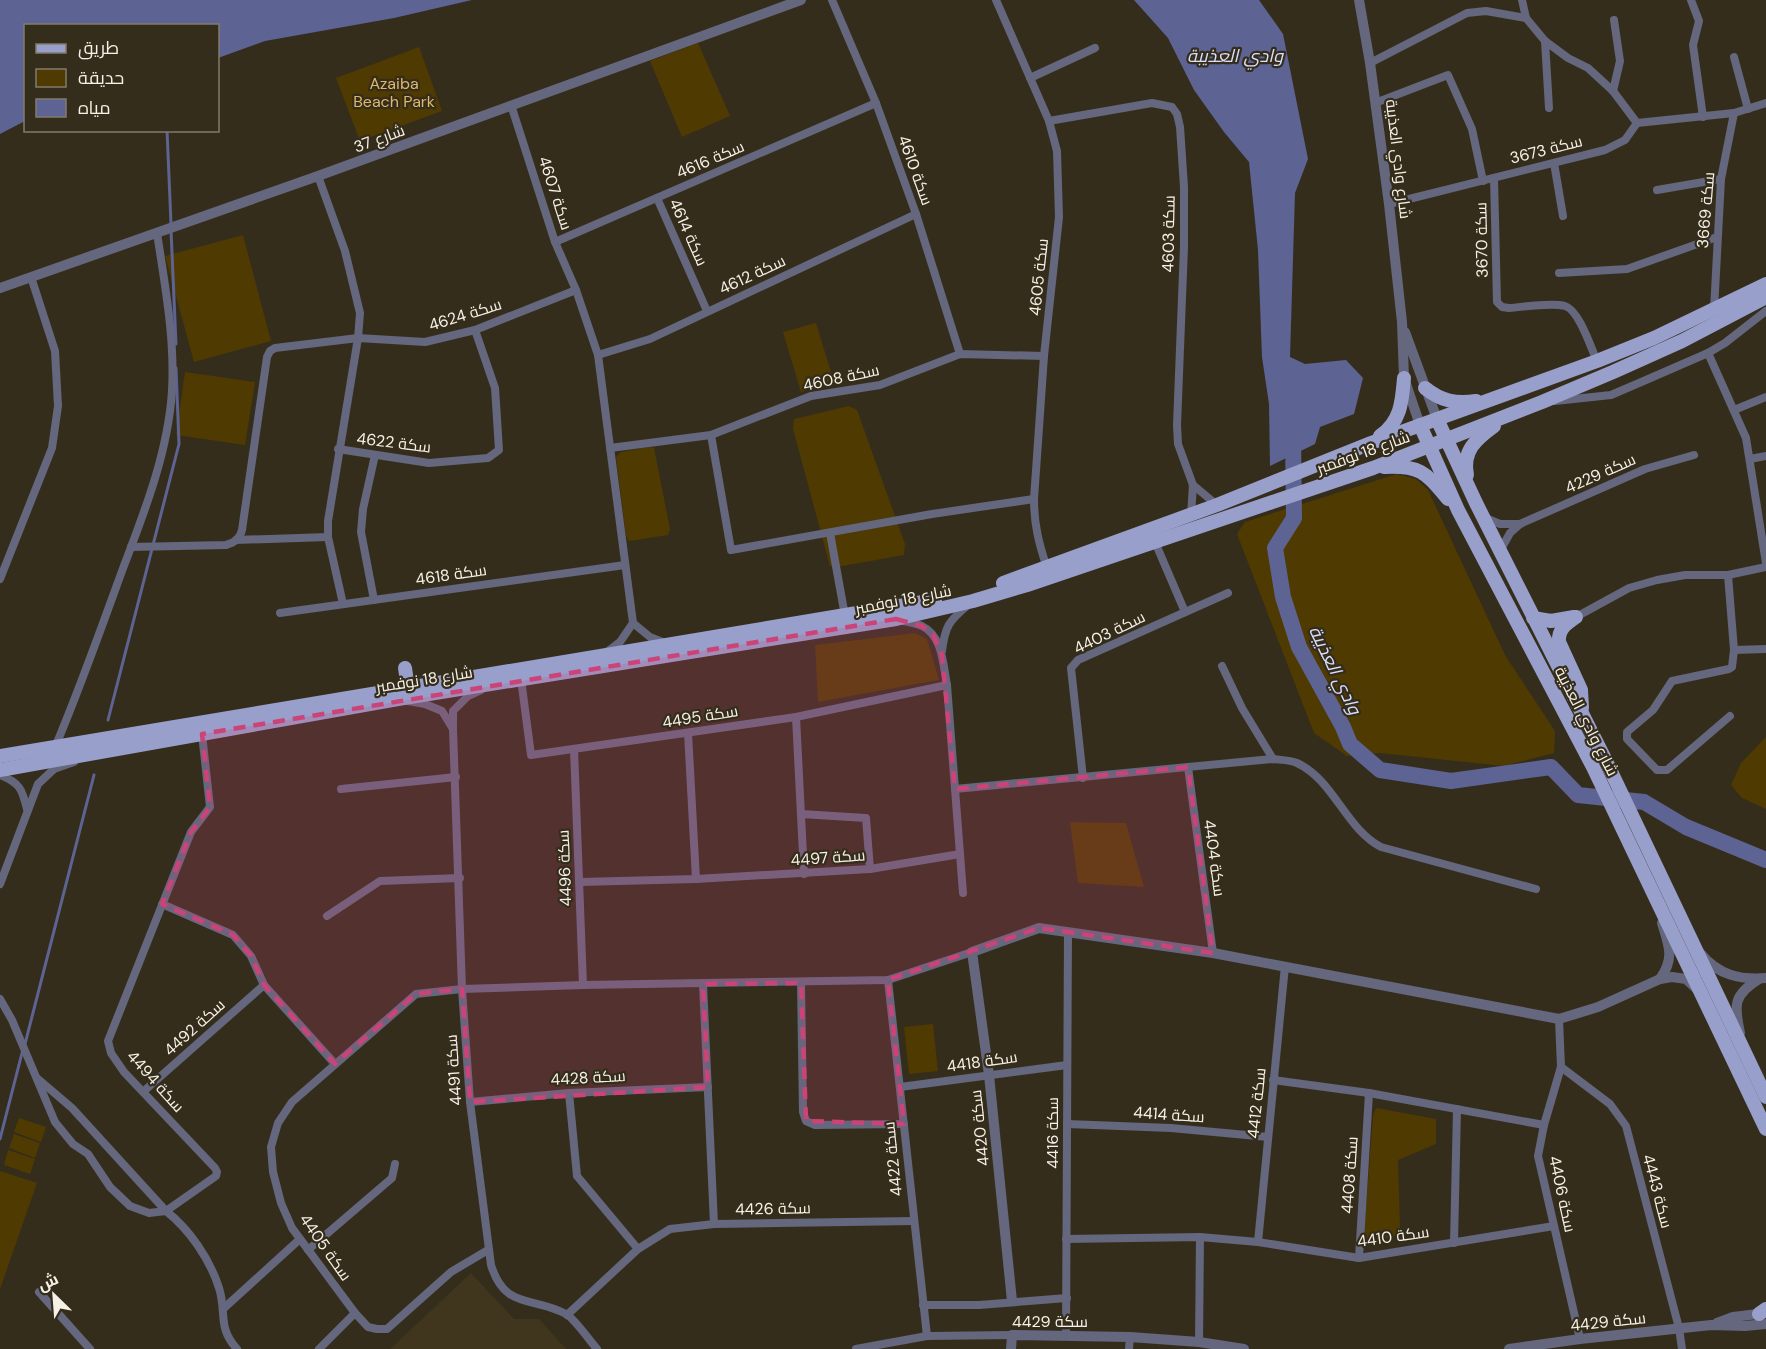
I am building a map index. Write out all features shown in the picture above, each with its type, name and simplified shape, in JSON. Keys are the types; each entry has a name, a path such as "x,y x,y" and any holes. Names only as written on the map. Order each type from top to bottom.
{"main road":[{"name":"شارع 18 نوفمبر","path":"0,756 845,616 1002,584 1191,515 1371,443 1598,361 1654,338 1766,284"},
{"name":"شارع 18 نوفمبر","path":"0,770 398,699 896,619 973,601 1027,585 1373,468 1542,402 1682,340 1766,297"},
{"path":"1371,443 1385,432 1398,416 1402,403 1404,378"},
{"path":"1425,388 1434,395 1453,402 1464,403 1499,398"},
{"path":"1476,503 1466,472 1467,452 1482,435 1508,415"},
{"name":"شارع وادي العذيبة","path":"1437,419 1500,552 1582,713 1599,764"},
{"name":"شارع وادي العذيبة","path":"1420,425 1458,510 1599,764 1658,888 1702,993 1766,1129"},
{"path":"1373,468 1398,466 1425,473 1458,510"},
{"path":"1533,618 1551,621 1576,616"},
{"path":"1576,616 1564,626 1558,635 1581,690 1582,713"},
{"path":"405,668 408,688"},
{"name":"شارع وادي العذيبة","path":"1658,888 1694,944 1766,1097"}],"street":[{"name":"شارع 37","path":"0,288 318,176 801,0"},
{"name":"سكة 4610","path":"832,0 876,103 916,214 960,354"},
{"name":"سكة 4605","path":"996,0 1049,121 1057,151 1059,217 1044,356 1034,499 1037,538 1047,568"},
{"name":"شارع وادي العذيبة","path":"1359,0 1389,204 1402,322 1404,378 1420,425"},
{"path":"1522,0 1526,18 1545,42 1588,68 1613,91 1637,123 1734,113 1766,103"},
{"path":"1691,0 1699,21 1693,45 1702,117"},
{"path":"1370,63 1467,13 1486,11 1526,18"},
{"path":"1613,91 1620,61 1614,20"},
{"path":"1545,42 1549,108"},
{"path":"1030,78 1095,48"},
{"path":"1734,57 1748,108"},
{"path":"1375,103 1449,75 1472,129 1483,181"},
{"name":"سكة 4616","path":"555,242 876,103"},
{"name":"سكة 4603","path":"1049,121 1152,103 1172,107 1178,114 1184,211 1178,444 1193,485 1216,505"},
{"name":"سكة 4607","path":"511,105 555,242 576,290"},
{"name":"سكة 3669","path":"1714,310 1721,179 1734,113"},
{"name":"سكة 3673","path":"1389,204 1605,150 1625,140 1637,123"},
{"path":"1554,163 1563,216"},
{"path":"318,176 345,251 360,313 358,338 328,520 328,537 343,604"},
{"name":"سكة 3670","path":"1494,178 1497,208 1497,302 1509,309 1566,306 1579,320 1598,361"},
{"path":"1658,190 1721,179"},
{"name":"سكة 4614","path":"657,198 707,311"},
{"name":"سكة 4612","path":"598,355 650,339 916,214"},
{"path":"56,745 131,547 165,447 172,392 172,325 157,233"},
{"path":"1559,273 1627,269 1717,237"},
{"path":"0,579 52,448 57,406 55,351 31,277"},
{"path":"576,290 598,355 633,623 620,642 602,655"},
{"name":"سكة 4624","path":"236,540 242,530 267,357 270,351 275,348 358,338 425,342 475,330 576,290"},
{"path":"1542,402 1611,395 1708,353 1725,343 1766,311"},
{"name":"شارع وادي العذيبة","path":"1402,322 1437,419"},
{"name":"سكة 4622","path":"338,450 429,463 488,458 499,450 495,388 475,330"},
{"path":"1576,616 1629,588 1657,580 1685,575 1728,575 1766,565 1746,438 1708,353"},
{"name":"سكة 4608","path":"610,447 711,435 811,396 880,385 960,354 1044,356"},
{"path":"1734,410 1766,397"},
{"path":"711,435 731,550 932,514 1034,499"},
{"path":"374,600 361,532 363,509 375,455"},
{"name":"سكة 4229","path":"1500,552 1510,533 1520,524 1646,469 1694,455"},
{"path":"1750,459 1766,456"},
{"name":"سكة 4603","path":"1191,515 1193,485"},
{"path":"1483,516 1500,524 1520,524"},
{"path":"830,533 845,616"},
{"path":"131,547 226,545 236,540 328,537"},
{"path":"1155,542 1185,612"},
{"path":"0,554 12,550"},
{"name":"سكة 4618","path":"280,613 625,565"},
{"path":"1728,575 1734,650 1733,665 1731,668 1672,681 1653,710 1626,735 1627,739 1657,770 1667,770 1730,716"},
{"name":"سكة 4403","path":"1083,778 1071,668 1078,660 1228,593"},
{"path":"942,655 944,635 950,620 973,601"},
{"path":"896,619 922,626 933,634 942,655 947,685 963,893"},
{"path":"633,623 650,637 671,644"},
{"path":"1734,650 1766,649"},
{"path":"1222,666 1242,708 1274,759"},
{"name":"سكة 4495","path":"521,679 531,755 796,717 947,685"},
{"name":"سكة 4491","path":"497,683 468,696 453,711 462,989 470,1102 488,1250 496,1281 514,1298 567,1315"},
{"path":"398,699 425,704 442,711 453,729"},
{"path":"796,717 804,874"},
{"path":"688,733 696,879"},
{"name":"سكة 4494","path":"166,1211 216,1176 217,1172 124,1072 111,1053 108,1041 190,832 210,807 202,734"},
{"name":"سكة 4496","path":"574,749 583,985"},
{"path":"0,884 3,864 38,784 54,770 94,754"},
{"path":"955,789 1274,759 1295,762 1320,780 1371,842 1381,847 1536,889"},
{"name":"سكة 4404","path":"1188,767 1214,953"},
{"path":"0,775 11,779 22,789 27,810"},
{"path":"341,789 456,777"},
{"path":"801,814 866,818 870,869"},
{"name":"سكة 4497","path":"580,882 804,874 870,869 960,854"},
{"path":"327,916 380,881 460,878"},
{"path":"1658,888 1671,953 1669,964 1660,979"},
{"path":"162,904 233,935 251,957 264,985 335,1064"},
{"path":"972,952 1039,928 1214,953 1559,1019 1598,1007 1660,979 1672,977 1686,979 1702,993"},
{"name":"سكة 4416","path":"1066,1335 1068,932"},
{"path":"1694,944 1704,957 1724,974 1763,978"},
{"name":"سكة 4405","path":"488,1250 451,1272 387,1329 368,1327 292,1228 281,1203 273,1172 271,1147 278,1124 292,1102 416,994 462,989 583,985 888,980 972,952"},
{"name":"سكة 4420","path":"972,952 989,1075 1012,1301"},
{"name":"سكة 4412","path":"1258,1242 1285,966"},
{"path":"1743,1048 1737,1021 1737,999 1741,991 1763,978"},
{"name":"سكة 4422","path":"888,980 927,1336"},
{"path":"801,983 803,1112 806,1121 815,1125 904,1124"},
{"path":"703,984 714,1224"},
{"name":"سكة 4492","path":"144,1091 264,985"},
{"path":"0,999 12,1020 55,1122 72,1144 88,1154 110,1187 130,1206 149,1213 166,1211"},
{"name":"سكة 4406","path":"1559,1019 1561,1067 1544,1125 1538,1156 1580,1339"},
{"name":"سكة 4418","path":"900,1088 1067,1065"},
{"name":"سكة 4443","path":"1561,1067 1610,1104 1626,1126 1679,1328 1682,1349"},
{"path":"36,1078 72,1108 166,1211 181,1222 208,1263 219,1287 223,1327 237,1349"},
{"path":"1274,1080 1369,1093 1544,1125"},
{"name":"سكة 4428","path":"470,1102 569,1092 708,1087"},
{"path":"569,1092 578,1176 638,1249"},
{"name":"سكة 4408","path":"1359,1258 1369,1093"},
{"path":"1454,1243 1457,1109"},
{"name":"سكة 4414","path":"1067,1124 1171,1128 1268,1137"},
{"path":"308,1250 392,1178 395,1164"},
{"name":"سكة 4426","path":"567,1315 638,1249 670,1229 714,1224 914,1221"},
{"name":"سكة 4410","path":"1066,1239 1200,1237 1258,1242 1359,1258 1554,1226"},
{"path":"1199,1342 1200,1237"},
{"path":"223,1309 300,1239"},
{"path":"39,1292 90,1349"},
{"path":"923,1305 979,1305 1067,1298"},
{"path":"319,1349 355,1313"},
{"path":"567,1315 597,1349"},
{"name":"سكة 4429","path":"1509,1349 1711,1325 1733,1317 1764,1315"},
{"path":"1011,1349 1012,1335"},
{"name":"سكة 4429","path":"861,1349 927,1336 1066,1335 1130,1343 1199,1342 1244,1349"}],"highlighted area":[{"path":"896,619 922,626 933,634 942,655 955,789 1188,767 1213,953 1039,928 888,980 904,1124 806,1121 801,983 703,984 708,1087 470,1102 462,989 416,994 335,1064 264,985 251,956 233,935 162,904 191,832 210,807 202,734"}],"shaded area":[{"path":"471,1273 514,1319 539,1319 566,1349 390,1349"}],"green space":[{"path":"698,43 730,116 682,137 650,61"},
{"name":"Azaiba Beach Park","path":"419,47 442,111 360,141 336,78"},
{"path":"243,235 271,341 194,362 165,256"},
{"path":"816,323 834,382 801,392 783,332"},
{"path":"185,372 255,382 245,445 176,435"},
{"path":"849,406 857,410 905,544 904,555 837,567 830,566 793,429 794,419"},
{"path":"654,448 670,529 668,535 629,541 626,536 616,457 621,452"},
{"path":"1397,474 1416,479 1428,490 1505,655 1555,731 1554,753 1504,766 1380,753 1347,756 1314,733 1237,534 1245,522"},
{"path":"915,633 927,639 939,680 818,702 815,645"},
{"path":"1766,737 1766,809 1742,798 1731,785 1741,763"},
{"path":"1070,822 1126,823 1144,887 1078,883"},
{"path":"933,1024 938,1071 909,1074 904,1027"},
{"path":"1376,1108 1436,1119 1436,1144 1398,1160 1400,1229 1393,1238 1365,1239 1373,1116"},
{"path":"19,1118 46,1127 41,1142 14,1132"},
{"path":"14,1134 40,1143 35,1158 9,1148"},
{"path":"8,1150 35,1159 30,1174 4,1165"},
{"path":"0,1171 37,1183 0,1289"}],"water":[{"path":"0,0 472,0 394,18 265,41 219,58 219,24 24,24 24,122 0,134"},
{"name":"وادي العذيبة","path":"1134,0 1259,0 1283,34 1308,159 1295,193 1290,357 1305,364 1346,360 1363,378 1354,414 1320,427 1315,444 1270,466 1269,404 1262,357 1258,250 1249,162 1194,90 1168,38"}],"waterway":[{"path":"167,132 171,224"},
{"path":"171,230 176,344"},
{"path":"108,720 179,444 176,368"},
{"name":"وادي العذيبة","path":"1293,434 1294,518 1275,548 1283,597 1299,647 1350,744 1380,770 1451,781 1551,767 1578,795 1644,802 1686,827 1766,860"},
{"path":"25,1044 94,775"},
{"path":"0,1139 22,1053"}]}
